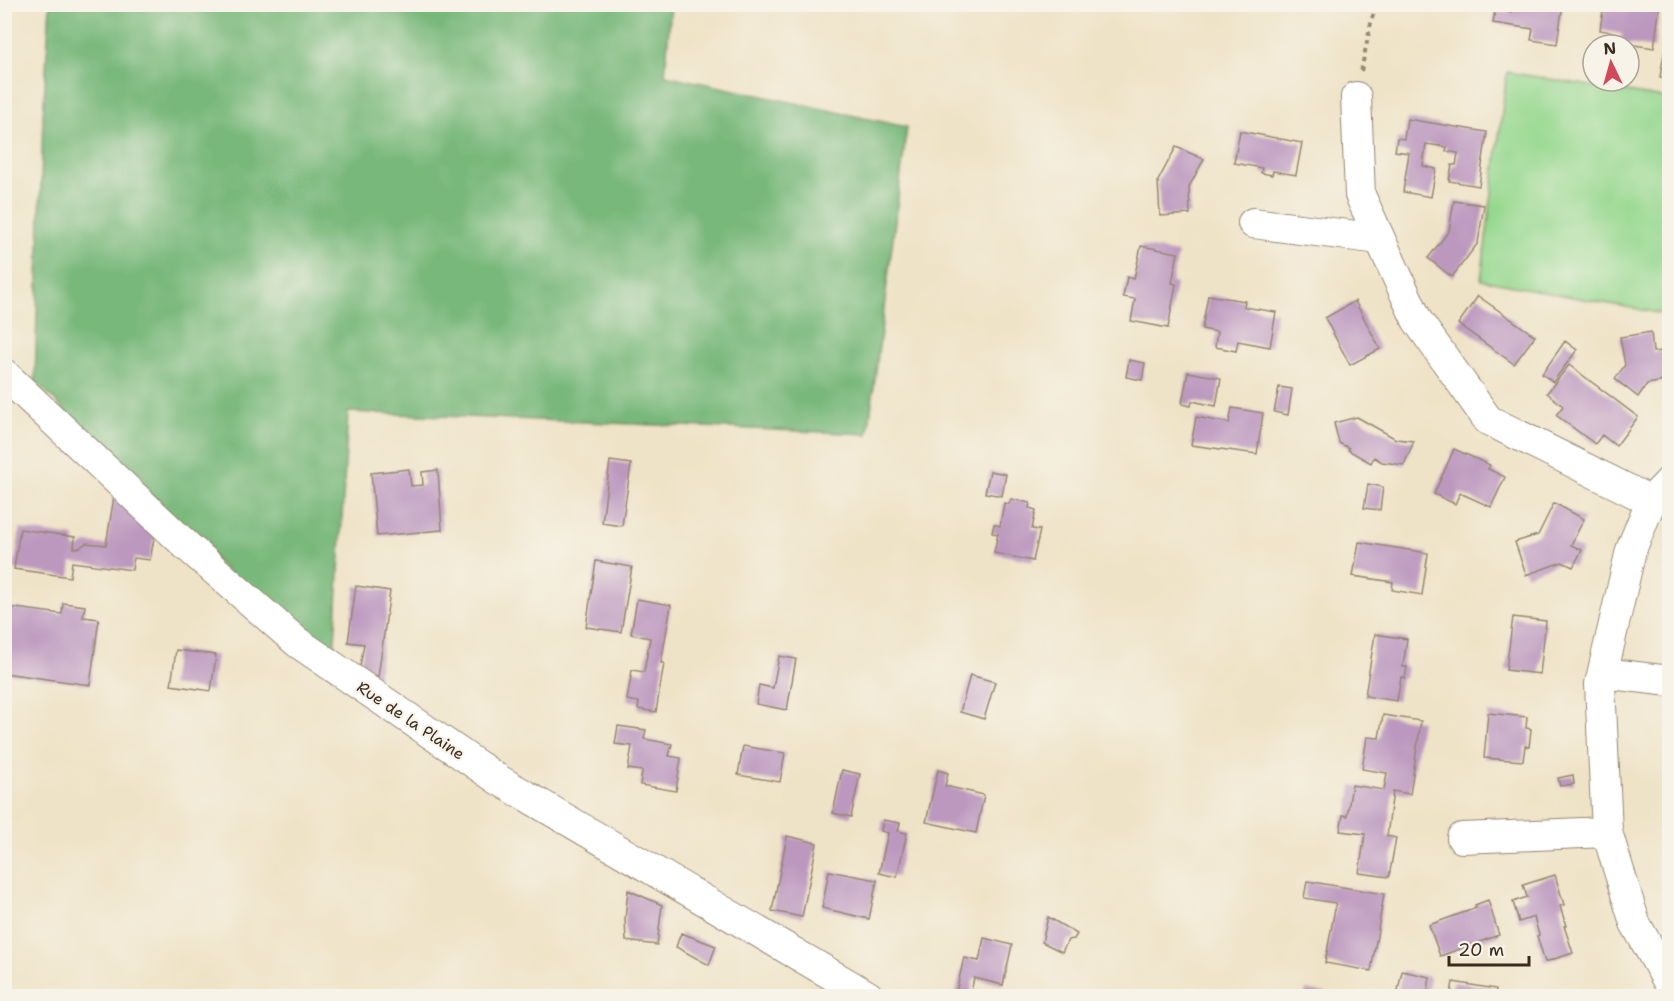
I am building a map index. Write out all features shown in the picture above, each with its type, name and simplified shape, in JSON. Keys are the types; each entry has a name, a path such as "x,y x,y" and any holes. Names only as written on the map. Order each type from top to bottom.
{"street":[{"path":"1356,97 1360,195 1417,320 1488,420 1660,491 1631,550 1600,684 1607,832 1635,923 1670,985"},
{"path":"1253,223 1380,239"},
{"name":"Rue de la Plaine","path":"4,374 187,546 297,642 499,780 868,996"},
{"path":"1603,673 1670,681"},
{"path":"1462,838 1607,832"}],"path":[{"path":"1356,97 1372,18 1378,4"}],"green space":[{"path":"50,5 671,5 665,75 907,127 868,434 348,412 333,677 35,381 43,117"},
{"path":"1507,72 1581,84 1581,93 1633,93 1669,99 1669,315 1481,280"}],"building":[{"path":"1512,4 1563,4 1557,44 1531,40 1533,29 1493,23 1495,10 1511,12"},
{"path":"1604,4 1660,4 1654,48 1641,46 1641,33 1600,30"},
{"path":"1664,53 1670,54 1670,79 1660,77"},
{"path":"1407,119 1487,132 1479,186 1449,181 1452,165 1456,165 1458,153 1446,151 1447,147 1426,144 1423,166 1436,169 1431,197 1403,192 1409,153 1395,151 1397,138 1404,139"},
{"path":"1240,131 1302,143 1296,175 1273,171 1272,175 1261,173 1262,168 1234,163"},
{"path":"1176,147 1204,159 1189,187 1190,214 1160,216 1158,181"},
{"path":"1454,201 1484,205 1478,243 1452,277 1428,258 1449,231"},
{"path":"1141,246 1178,253 1172,283 1176,284 1168,328 1131,321 1135,299 1123,297 1127,277 1134,279"},
{"path":"1208,295 1245,301 1244,307 1276,312 1270,347 1238,341 1236,351 1215,347 1217,332 1202,329"},
{"path":"1478,296 1535,336 1514,364 1458,324"},
{"path":"1355,301 1380,349 1350,365 1325,318"},
{"path":"1651,332 1653,352 1670,350 1670,380 1647,384 1638,397 1615,379 1625,365 1620,337"},
{"path":"1565,341 1577,350 1553,382 1542,374"},
{"path":"1129,360 1145,363 1142,380 1126,377"},
{"path":"1569,365 1638,417 1616,446 1602,435 1595,444 1556,415 1563,406 1547,393"},
{"path":"1188,372 1221,378 1216,406 1192,401 1191,406 1182,404"},
{"path":"1279,387 1292,389 1288,415 1274,412"},
{"path":"1232,408 1263,413 1257,454 1191,445 1196,417 1229,423"},
{"path":"1357,417 1396,439 1414,441 1404,465 1382,462 1374,457 1371,463 1339,443 1334,423"},
{"path":"1454,449 1490,465 1488,469 1505,477 1491,507 1460,493 1455,504 1434,494"},
{"path":"610,461 631,464 622,526 602,523"},
{"path":"409,469 411,486 423,485 422,472 438,470 442,530 377,536 371,473"},
{"path":"990,471 1006,474 1002,496 985,493"},
{"path":"1368,484 1383,487 1380,510 1364,508"},
{"path":"114,497 155,533 150,560 134,558 132,570 72,562 70,577 14,569 20,529 75,537 74,548 79,548 86,543 106,545"},
{"path":"1011,499 1030,503 1029,508 1036,510 1032,529 1040,530 1033,561 994,553 998,534 992,533 994,524 1000,526 1004,503 1009,504"},
{"path":"1554,503 1584,519 1571,545 1582,550 1573,567 1562,562 1526,575 1515,542 1538,535"},
{"path":"1359,542 1428,553 1422,595 1392,590 1393,582 1353,576"},
{"path":"596,561 632,567 621,632 586,627"},
{"path":"356,586 390,591 378,677 359,672 364,644 348,642"},
{"path":"637,599 671,605 661,663 664,663 656,712 638,709 639,702 627,700 632,670 644,672 650,638 631,634"},
{"path":"63,603 85,606 83,617 99,619 90,685 4,673 4,638 8,607 62,614"},
{"path":"1513,617 1546,621 1540,674 1506,670"},
{"path":"1375,634 1407,639 1403,667 1407,667 1405,678 1401,677 1397,701 1365,696"},
{"path":"176,650 216,655 211,691 171,685"},
{"path":"779,656 796,659 787,710 756,704 759,685 773,688"},
{"path":"970,675 995,682 984,719 960,712"},
{"path":"1488,713 1527,717 1526,728 1531,729 1529,747 1525,746 1523,761 1484,758"},
{"path":"1383,715 1421,721 1410,794 1393,791 1387,836 1396,838 1389,877 1359,873 1365,834 1340,831 1343,815 1347,816 1352,785 1384,790 1387,773 1362,769 1367,737 1379,738"},
{"path":"618,726 646,730 644,739 672,744 669,756 681,758 676,791 640,785 642,771 628,769 632,746 615,744"},
{"path":"743,746 785,753 780,782 738,775"},
{"path":"842,770 860,774 851,817 833,813"},
{"path":"938,770 948,773 945,786 984,795 976,833 926,822"},
{"path":"1573,775 1574,784 1560,786 1558,778"},
{"path":"883,820 900,823 898,831 907,833 897,877 879,873 888,833 881,831"},
{"path":"787,836 817,843 802,917 772,911"},
{"path":"829,871 877,880 869,919 822,908"},
{"path":"1555,875 1564,905 1560,906 1566,926 1564,926 1573,953 1545,962 1534,917 1519,922 1513,902 1527,897 1523,885"},
{"path":"1307,881 1384,894 1371,971 1325,963 1336,903 1304,898"},
{"path":"628,890 662,905 657,945 626,941 625,920"},
{"path":"1488,900 1499,935 1440,956 1429,925 1476,908 1475,905"},
{"path":"1048,917 1077,934 1074,939 1068,940 1062,952 1042,942"},
{"path":"681,933 716,946 709,965 676,947"},
{"path":"984,938 1012,945 1003,985 974,978 970,996 955,996 964,958 979,961"},
{"path":"1402,971 1430,977 1427,996 1397,995"},
{"path":"1453,982 1496,989 1495,996 1467,996 1451,993"},
{"path":"1306,990 1340,995 1340,996 1305,996"}]}
